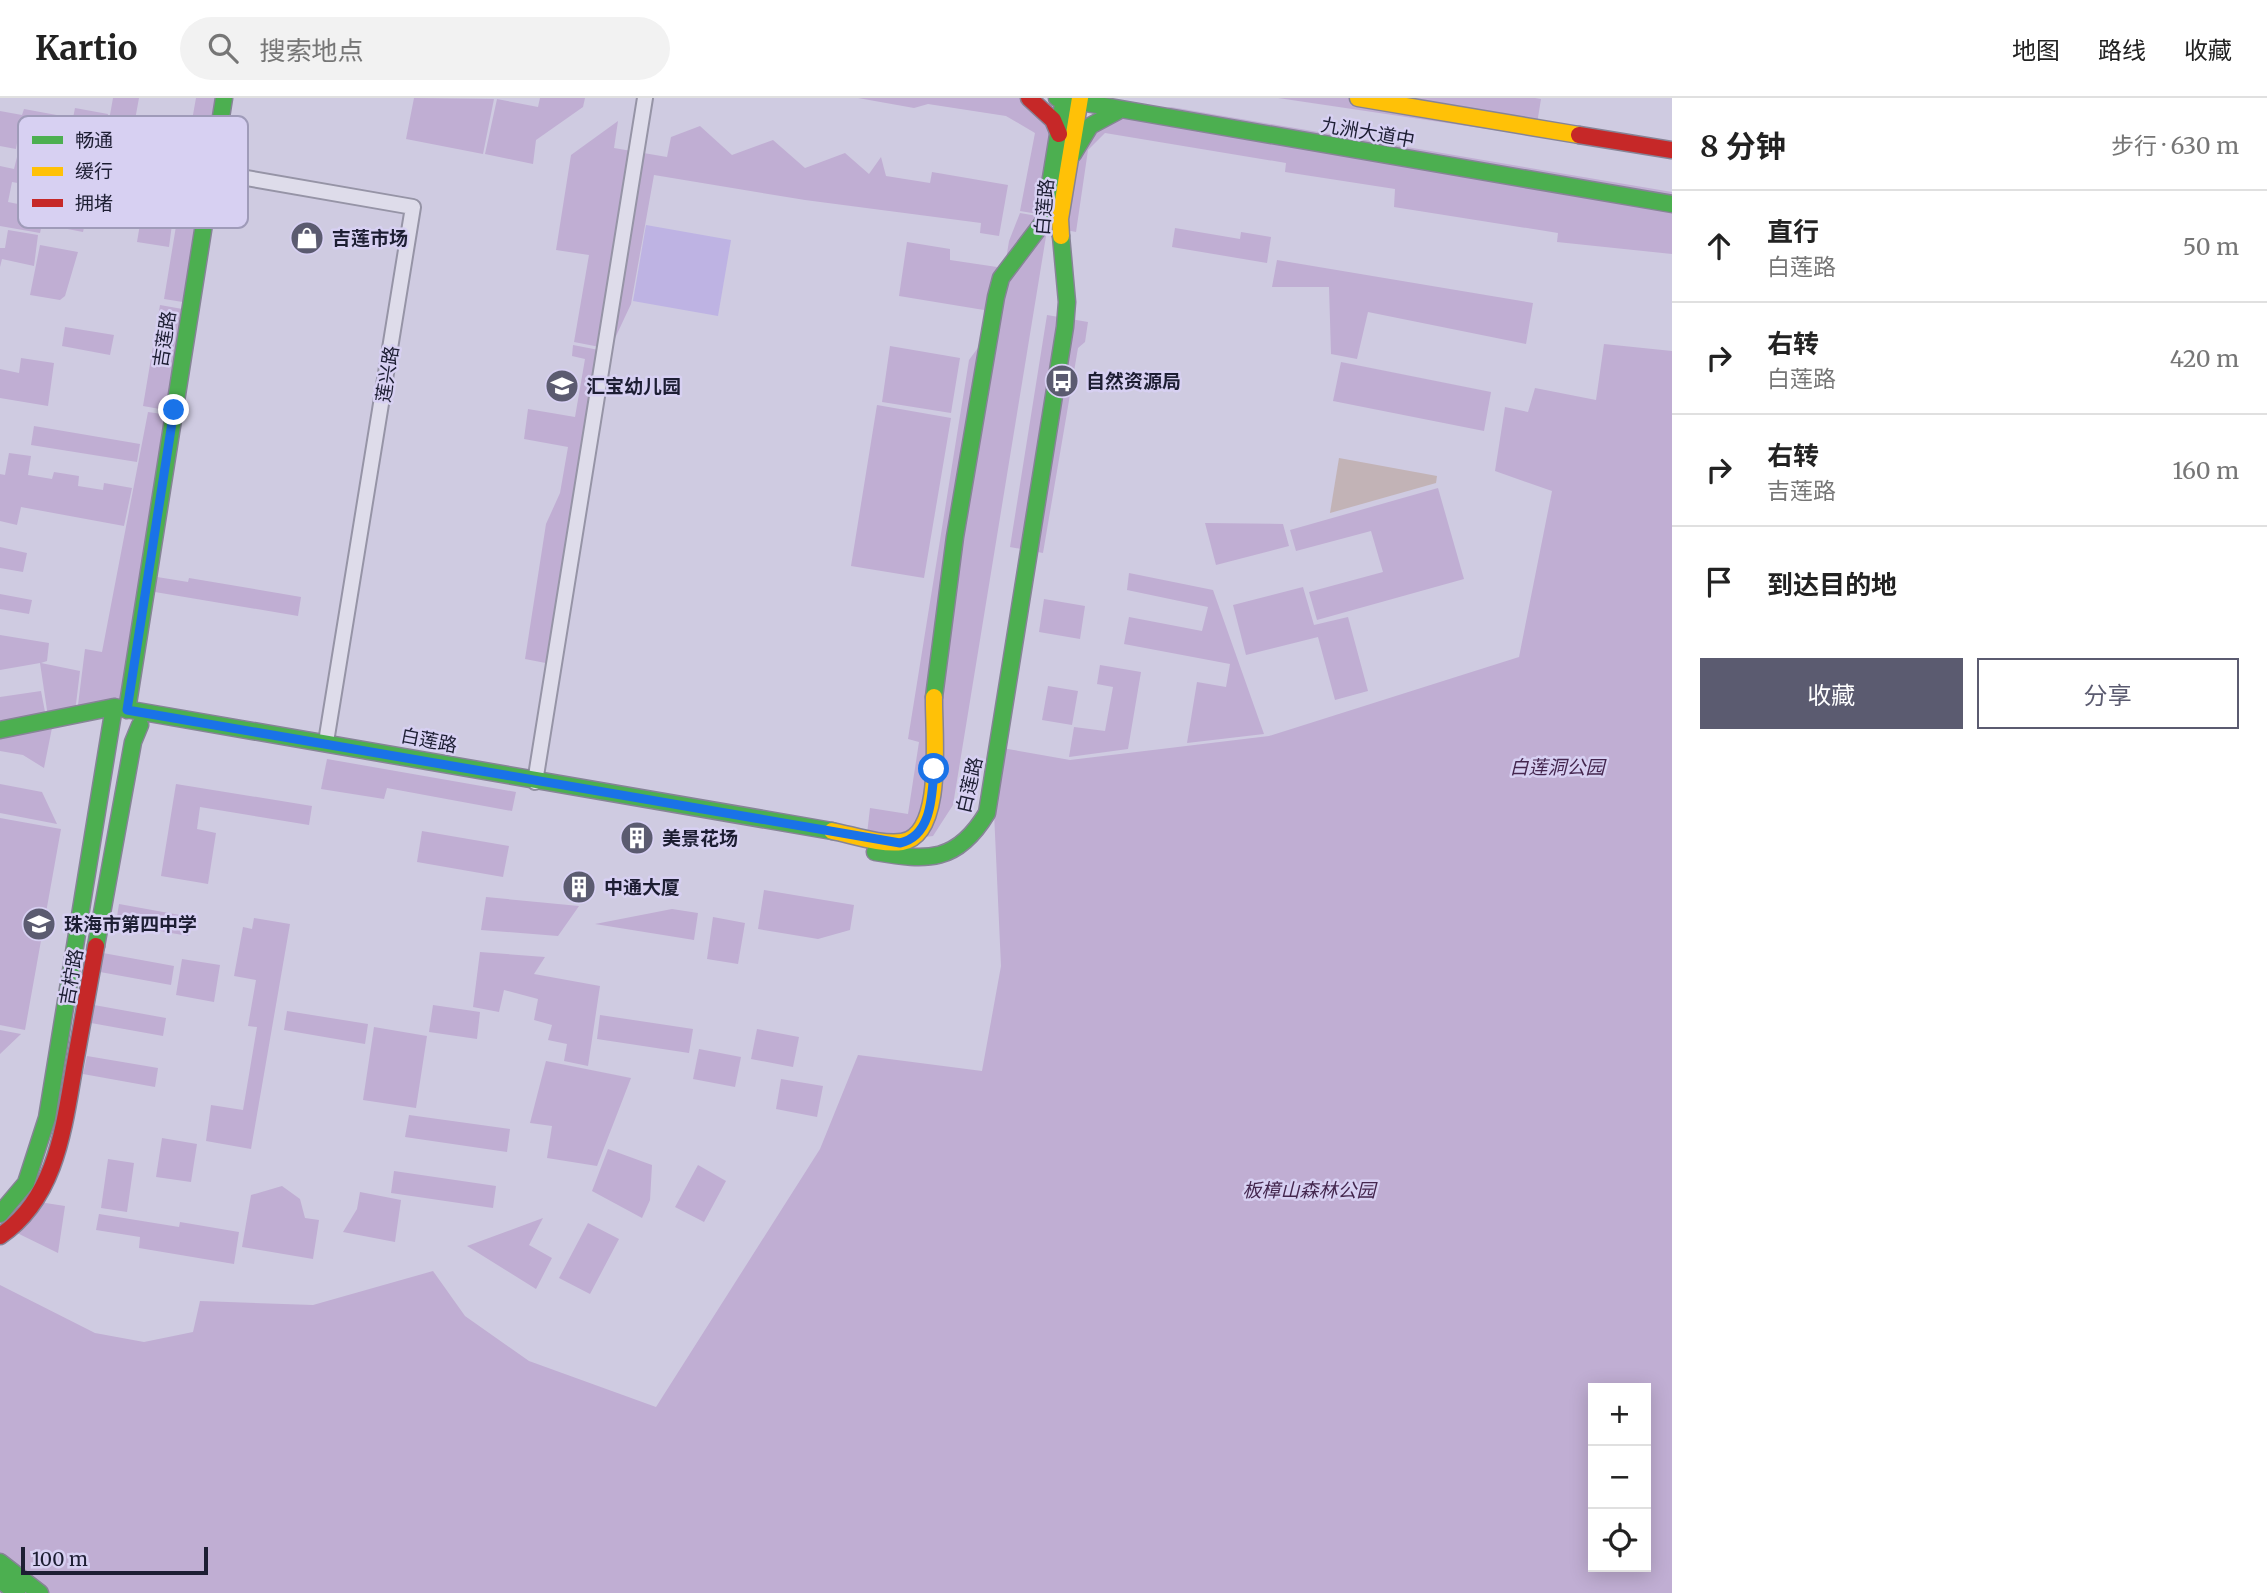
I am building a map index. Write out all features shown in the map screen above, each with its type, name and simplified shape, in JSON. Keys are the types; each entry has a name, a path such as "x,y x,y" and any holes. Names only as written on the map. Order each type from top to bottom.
{"main road":[{"name":"吉莲路","path":"221,116 224,98"},
{"path":"1029,98 1053,120 1059,134"},
{"name":"九洲大道中","path":"1359,98 1672,150"},
{"name":"白莲路","path":"0,730 92,713 118,714 327,742 535,782 895,842 907,841 918,833 930,810 934,769 935,680 997,291 1004,274 1044,221 1059,134 1061,99"},
{"name":"九洲大道中","path":"1061,99 1672,204"},
{"name":"白莲路","path":"140,725 907,858 939,857 958,850 981,825 991,797 1065,327 1067,294 1060,224 1080,101"},
{"path":"1073,154 1086,127 1094,119 1119,111"},
{"name":"吉莲路","path":"118,714 202,228"},
{"path":"118,714 140,725"},
{"name":"吉柠路","path":"0,1214 19,1195 31,1172 47,1118 118,714"},
{"name":"吉柠路","path":"0,1236 13,1229 31,1209 47,1180 63,1130 133,742 140,725"},
{"path":"0,1562 40,1593"},
{"path":"0,1580 17,1593"}],"street":[{"path":"535,782 645,98"},
{"name":"莲兴路","path":"248,178 413,206 327,742"}],"green space":[{"path":"113,98 139,98 136,116 110,116"},
{"path":"196,98 219,98 216,116 193,116"},
{"path":"414,98 494,99 483,154 406,139"},
{"path":"540,98 585,98 583,107 536,140 533,164 485,154 497,99 538,107"},
{"path":"858,98 1026,98 1052,121 1050,216 1020,211 1035,133 1006,116 928,104 914,108"},
{"path":"1278,98 1535,98 1541,99 1535,136"},
{"path":"1171,107 1672,192 1672,254 1557,242 1558,233 1394,207 1395,189 1285,172 1286,163 1105,133 1088,150 1076,232 1061,229 1087,127"},
{"path":"75,108 108,114 108,116 73,116"},
{"path":"24,109 62,116 18,116 16,149 0,146 0,111 22,115"},
{"path":"618,121 614,148 667,157 671,137 700,126 732,155 773,140 805,168 845,153 869,174 881,157 886,176 930,183 932,172 1008,185 999,236 980,233 981,223 805,200 654,175 631,304 610,349 574,342 589,255 556,250 571,155"},
{"path":"17,157 18,183 12,182 8,202 18,204 18,228 41,228 40,233 0,226 0,166 14,169"},
{"path":"1020,213 1049,218 953,805 933,836 900,840 867,834 870,808 908,814 919,742 908,739 969,360 996,323 1009,241"},
{"path":"62,228 84,228 83,232"},
{"path":"139,228 172,228 169,247 137,242"},
{"path":"176,228 201,228 189,303 164,299"},
{"path":"1175,228 1240,239 1241,232 1271,237 1267,263 1172,247"},
{"path":"8,230 38,235 34,266 2,259 0,267 0,248 5,248"},
{"path":"907,242 950,249 950,260 997,267 990,311 899,296"},
{"path":"40,245 78,252 65,296 60,300 30,295"},
{"path":"1277,260 1533,303 1526,344 1368,312 1357,359 1331,354 1329,287 1272,287"},
{"path":"160,305 188,310 171,411 143,406"},
{"path":"1047,315 1088,322 1085,342 1078,348 1043,553 1010,547"},
{"path":"65,327 114,335 110,355 62,346"},
{"name":"板樟山森林公园","path":"1604,344 1672,351 1672,1593 0,1593 0,1285 95,1333 144,1342 193,1332 200,1301 313,1305 433,1271 465,1316 529,1361 656,1407 820,1149 858,1055 982,1071 1001,966 991,746 1070,760 1269,736 1519,657 1552,491 1495,471 1505,407 1528,412 1535,388 1596,400"},
{"path":"573,345 609,352 556,665 525,659 546,524 560,493 568,447 524,439 528,409 575,417 585,359 572,356"},
{"path":"890,346 960,358 951,413 882,402"},
{"path":"21,358 54,363 48,406 0,398 0,369 19,373"},
{"path":"1341,362 1491,392 1484,431 1333,401"},
{"path":"877,405 951,418 924,578 851,566"},
{"path":"148,412 169,415 125,707 77,713 85,649 102,652"},
{"path":"34,426 140,444 137,462 31,445"},
{"path":"9,453 31,456 28,475 52,479 54,472 79,476 78,486 103,490 104,483 132,488 124,526 21,507 17,525 0,521 0,474 5,475"},
{"path":"1438,488 1464,579 1317,620 1309,592 1383,572 1371,531 1296,551 1290,530"},
{"path":"1205,523 1283,524 1289,546 1216,565"},
{"path":"0,547 27,553 23,572 0,568"},
{"path":"1129,573 1213,590 1264,734 1187,743 1197,682 1226,687 1230,664 1124,644 1129,617 1202,631 1208,607 1127,590"},
{"path":"151,576 188,582 189,578 301,597 298,616 149,591"},
{"path":"1303,587 1314,625 1348,617 1368,691 1335,700 1318,637 1246,655 1233,605"},
{"path":"0,594 32,600 29,614 0,609"},
{"path":"1044,599 1085,606 1080,639 1039,632"},
{"path":"0,635 49,643 47,661 41,663 80,671 75,712 48,717 40,663 0,670"},
{"path":"1100,665 1141,672 1128,749 1069,757 1074,727 1105,731 1113,687 1097,684"},
{"path":"1048,686 1078,691 1072,725 1042,720"},
{"path":"41,691 46,717 0,725 0,697"},
{"path":"53,723 44,768 23,755 0,751 0,733"},
{"path":"327,759 516,792 512,811 387,788 384,799 321,789"},
{"path":"0,784 42,792 57,824 0,813"},
{"path":"176,784 312,806 309,825 200,807 197,829 216,833 208,884 161,876"},
{"path":"0,818 61,829 25,1030 0,1025"},
{"path":"422,831 509,846 503,877 417,862"},
{"path":"764,890 854,905 850,930 818,939 758,929"},
{"path":"486,897 579,906 558,936 481,930"},
{"path":"119,904 191,917 188,936 116,923"},
{"path":"672,909 698,913 694,940 595,924"},
{"path":"713,917 745,923 738,964 707,959"},
{"path":"254,918 290,924 251,1149 206,1141 211,1105 243,1110 257,1027 248,1026 256,980 234,976 243,927 252,929"},
{"path":"480,952 545,957 534,974 600,986 588,1066 564,1061 567,1044 548,1040 552,1025 534,1020 538,999 504,990 499,1012 473,1007"},
{"path":"103,953 174,966 171,985 100,972"},
{"path":"182,959 220,965 214,1002 176,995"},
{"path":"94,1005 166,1018 163,1036 91,1023"},
{"path":"433,1005 480,1012 477,1039 429,1032"},
{"path":"287,1011 368,1024 365,1044 284,1030"},
{"path":"600,1015 693,1029 689,1053 597,1039"},
{"path":"374,1027 427,1036 416,1108 363,1100"},
{"path":"757,1029 799,1037 793,1067 751,1059"},
{"path":"0,1030 21,1034 0,1054"},
{"path":"699,1049 741,1057 735,1087 693,1079"},
{"path":"87,1056 158,1068 155,1087 83,1074"},
{"path":"546,1061 631,1078 597,1166 547,1158 552,1126 530,1123"},
{"path":"781,1079 823,1086 817,1117 776,1109"},
{"path":"409,1115 510,1129 507,1152 405,1137"},
{"path":"162,1138 197,1144 191,1182 156,1177"},
{"path":"608,1149 652,1165 650,1200 642,1218 592,1191"},
{"path":"108,1159 134,1163 127,1212 101,1208"},
{"path":"698,1165 726,1181 704,1222 675,1207"},
{"path":"394,1171 496,1186 493,1208 391,1193"},
{"path":"282,1186 300,1199 305,1218 319,1220 313,1259 242,1247 251,1195"},
{"path":"360,1192 401,1200 395,1242 343,1232 357,1209"},
{"path":"39,1202 65,1206 58,1253 15,1232"},
{"path":"99,1214 179,1227 180,1222 239,1232 234,1264 139,1248 140,1237 96,1230"},
{"path":"543,1218 529,1245 552,1258 536,1289 467,1246"},
{"path":"588,1223 619,1239 590,1294 559,1278"}],"sand":[{"path":"646,225 731,240 718,316 633,301"}],"shaded area":[{"path":"1339,458 1437,476 1436,483 1330,513"}],"traffic: fast":[{"path":"221,116 224,98"},
{"path":"1057,98 1672,204"},
{"path":"934,697 955,537 996,297 1001,278 1044,221 1064,98"},
{"path":"1073,154 1090,126 1118,111"},
{"path":"127,710 203,228"},
{"path":"875,852 911,857 940,855 964,841 987,813 1065,327 1067,302 1061,236"},
{"path":"0,730 114,707 832,831"},
{"path":"0,1214 26,1183 47,1118 114,707"},
{"path":"96,946 133,742 140,725"},
{"path":"0,1562 40,1593"},
{"path":"0,1580 17,1593"}],"traffic: slow":[{"path":"1061,236 1060,219 1080,98"},
{"path":"1358,98 1579,135"},
{"path":"832,831 894,843 916,835 925,821 934,779 934,697"}],"traffic: jam":[{"path":"1029,98 1053,120 1059,134"},
{"path":"1579,135 1672,150"},
{"path":"0,1236 19,1220 34,1202 55,1158 67,1111 96,946"}],"place":[{"name":"吉莲市场","path":"307,238"},
{"name":"自然资源局","path":"1062,381"},
{"name":"汇宝幼儿园","path":"562,386"},
{"name":"美景花场","path":"637,838"},
{"name":"中通大厦","path":"579,887"},
{"name":"珠海市第四中学","path":"39,924"}],"route":[{"path":"174,410 127,710 327,742 535,782 723,811 900,843 911,840 925,822 930,810 934,769"}],"park label":[{"name":"白莲洞公园","path":"1557,767"}]}
